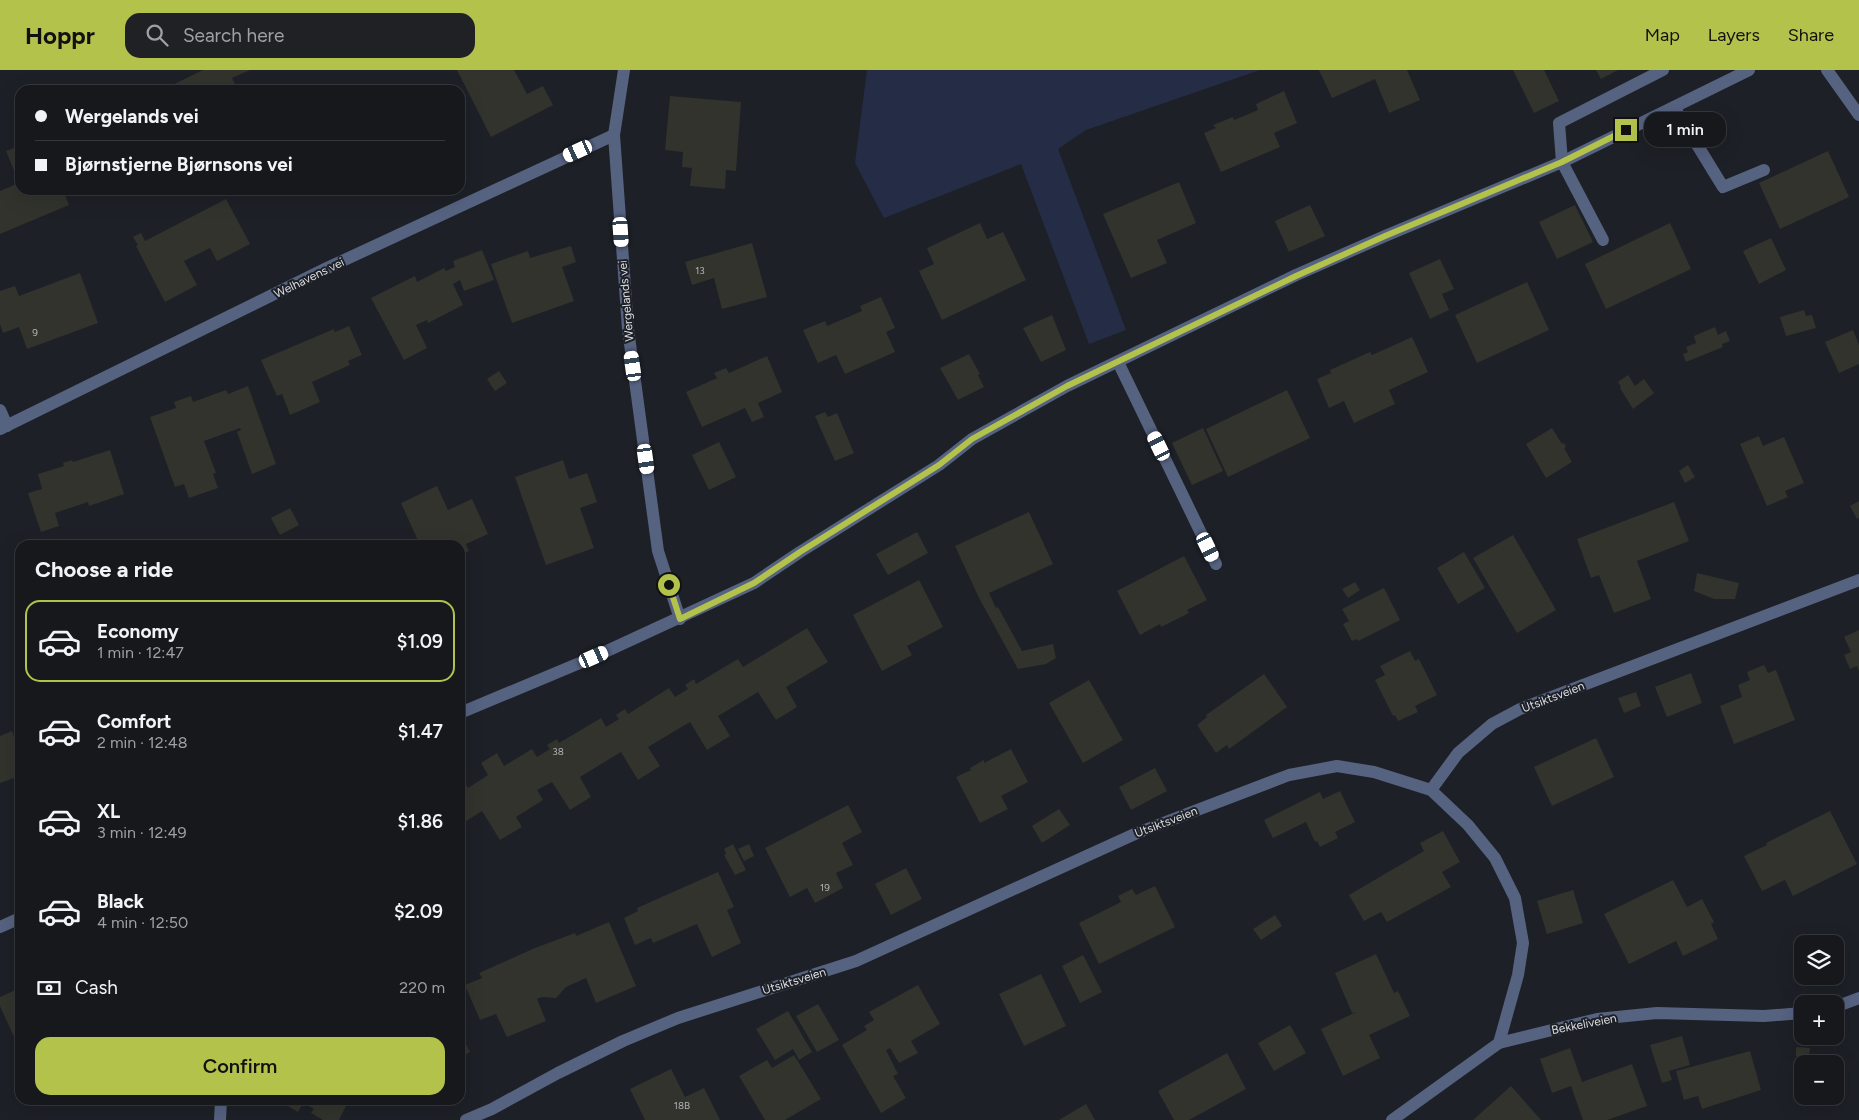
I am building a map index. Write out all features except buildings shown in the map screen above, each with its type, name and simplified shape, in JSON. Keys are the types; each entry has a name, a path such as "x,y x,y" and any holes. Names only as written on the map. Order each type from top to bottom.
{"street":[{"name":"Wergelands vei","path":"624,70 614,134 628,330 658,551 680,619"},
{"path":"1603,240 1562,162 1559,123 1663,70"},
{"path":"465,711 680,619 754,583 939,465 972,439 1067,386 1323,264 1562,162 1749,70"},
{"path":"1827,70 1859,115"},
{"path":"1674,107 1723,187 1764,170"},
{"name":"Welhavens vei","path":"0,410 3,428 327,268 614,134"},
{"path":"1118,362 1216,564"},
{"name":"Utsiktsveien","path":"466,1120 492,1109 558,1073 623,1041 678,1018 856,961 1137,833 1289,775 1337,766 1374,772 1431,790 1458,753 1492,724 1520,709 1859,580"},
{"path":"1431,790 1468,825 1495,858 1515,898 1523,943 1518,975 1499,1043"},
{"path":"0,927 15,920"},
{"path":"1844,1004 1859,998"},
{"name":"Bekkeliveien","path":"1392,1120 1499,1043 1597,1019 1657,1013 1764,1016 1794,1014"},
{"path":"220,1120 221,1105"}],"shaded area":[{"path":"867,70 1260,70 1086,130 1058,149 1126,330 1089,344 1021,164 884,218 855,163"}],"route":[{"path":"669,585 680,619 754,583 939,465 972,439 1067,386 1296,276 1385,236 1562,162 1626,130"}]}
